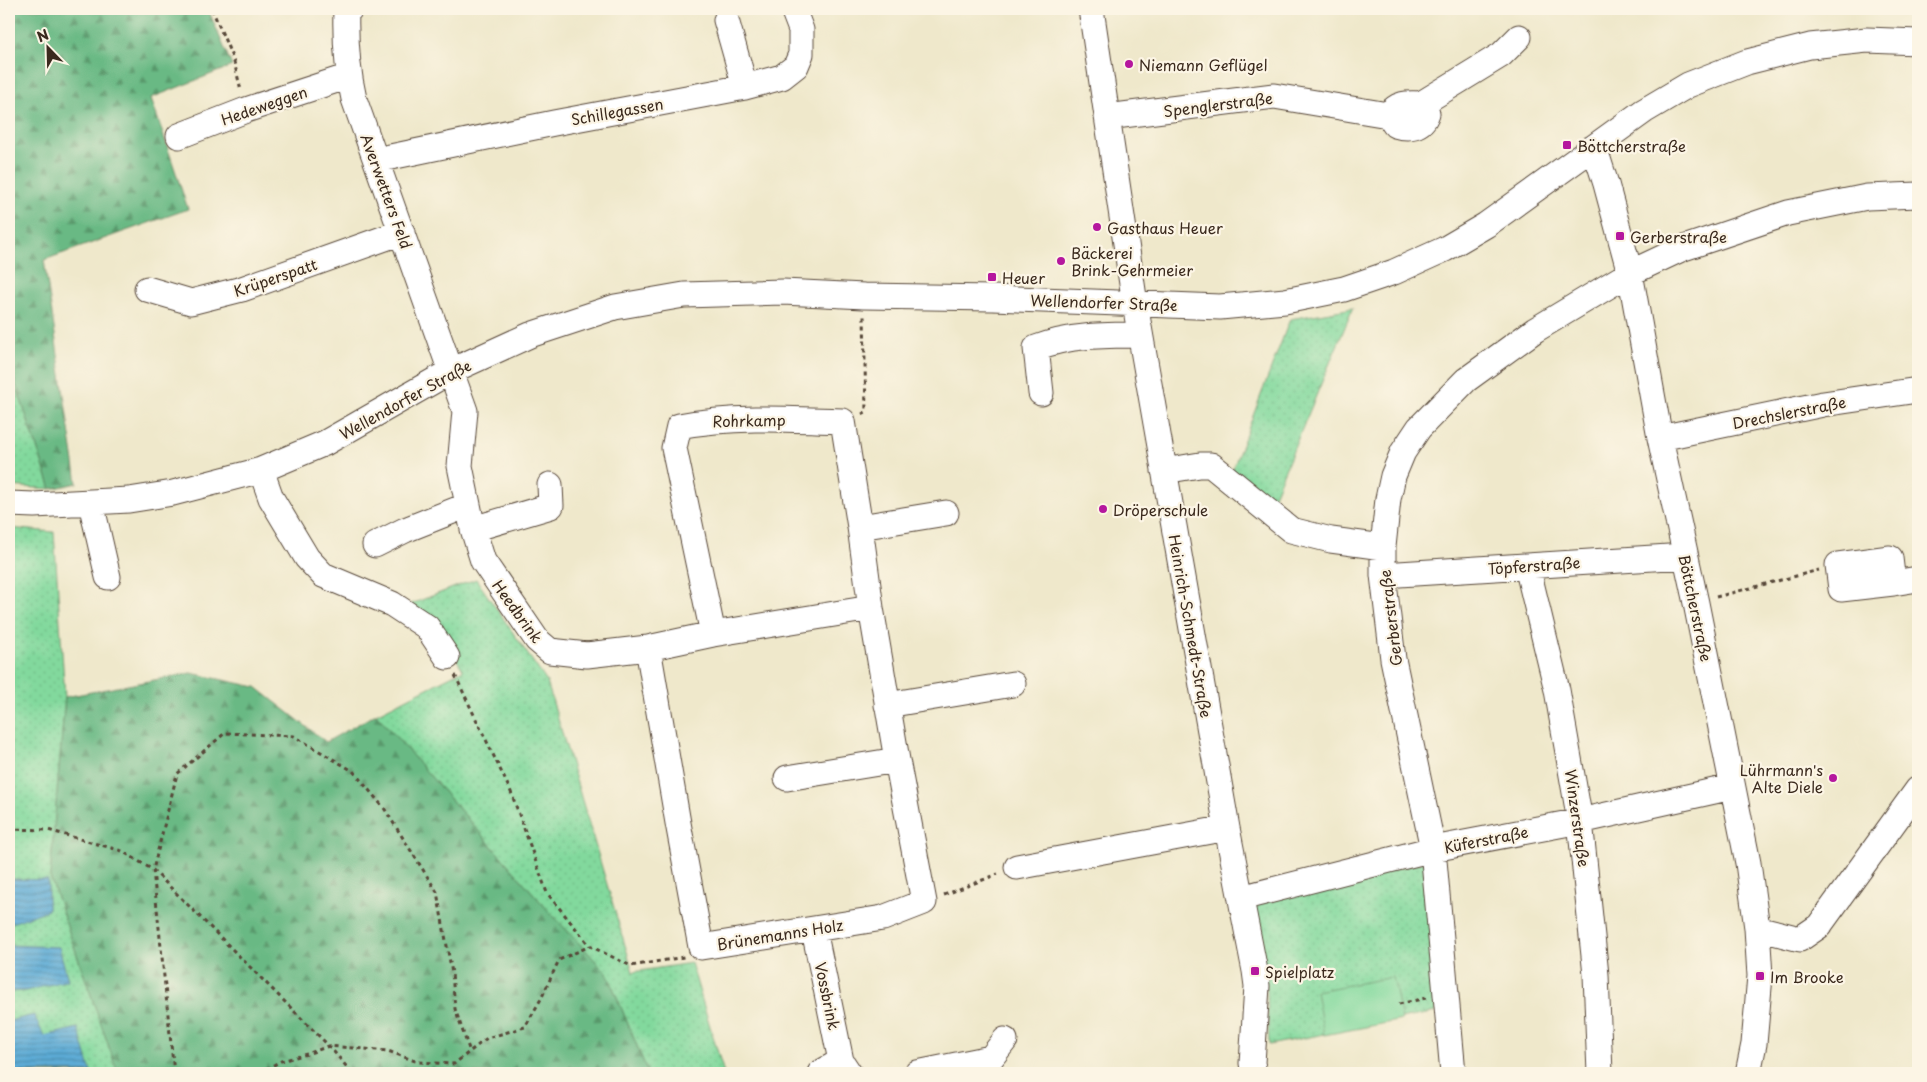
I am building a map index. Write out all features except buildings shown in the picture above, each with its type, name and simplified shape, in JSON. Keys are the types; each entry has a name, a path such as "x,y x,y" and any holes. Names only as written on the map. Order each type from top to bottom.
{"street":[{"name":"Averwetters Feld","path":"347,9 345,41 348,76 354,98 451,370"},
{"name":"Schillegassen","path":"376,160 554,123 745,87 782,77 796,66 801,54 801,30 793,9"},
{"name":"Heinrich-Schmedt-Straße","path":"1091,9 1134,304 1256,986 1252,1063 1254,1073"},
{"path":"726,20 745,87"},
{"name":"Spenglerstraße","path":"1108,117 1274,96 1388,115 1395,126 1407,128 1420,124 1424,120 1427,113 1421,104 1501,55 1519,38"},
{"name":"Wellendorfer Straße","path":"9,504 34,505 129,500 173,493 261,470 325,443 451,370 530,335 615,307 684,296 783,292 1220,306 1285,301 1344,289 1394,272 1445,249 1486,225 1644,110 1688,85 1747,62 1810,46 1867,40 1918,42"},
{"name":"Hedeweggen","path":"179,136 246,110 348,76"},
{"name":"Böttcherstraße","path":"1590,149 1598,159 1630,273 1660,438 1696,603 1748,863 1760,976 1754,1044 1748,1073"},
{"name":"Gerberstraße","path":"1453,1073 1434,849 1393,658 1383,575 1383,547 1388,499 1393,476 1403,452 1419,428 1466,380 1535,330 1630,273 1681,249 1788,213 1867,197 1918,195"},
{"name":"Krüperspatt","path":"147,289 191,302 242,289 402,232"},
{"path":"1041,393 1036,348 1056,341 1077,338 1140,336"},
{"name":"Heedbrink","path":"451,370 465,411 460,466 470,517 482,561 537,640 550,652 587,655 648,648 713,634 871,608"},
{"name":"Drechslerstraße","path":"1660,438 1823,404 1918,390"},
{"name":"Rohrkamp","path":"713,634 674,448 679,426 710,420 756,418 842,420"},
{"path":"842,420 887,705 924,902"},
{"path":"1164,471 1211,465 1291,530 1331,540 1383,547"},
{"path":"261,470 271,498 307,558 323,575 392,604 427,627 447,657"},
{"path":"374,544 405,530 470,517 551,506 550,485"},
{"path":"91,503 108,577"},
{"path":"860,527 946,513"},
{"name":"Töpferstraße","path":"1383,575 1685,556"},
{"path":"1838,565 1890,558 1893,583 1918,579"},
{"name":"Winzerstraße","path":"1527,566 1557,690 1580,821 1596,975 1600,1073"},
{"name":"Brünemanns Holz","path":"648,648 701,946 883,918 924,902"},
{"path":"887,705 1013,684"},
{"path":"787,778 897,760"},
{"name":"Küferstraße","path":"1241,898 1434,849 1580,821 1732,787"},
{"path":"1756,928 1800,939 1819,926 1918,789"},
{"path":"1017,867 1227,828"},
{"name":"Vossbrink","path":"814,930 837,1069"},
{"path":"917,1073 991,1058 1005,1040"}],"path":[{"path":"212,9 234,62 246,110"},
{"path":"842,420 866,412 864,296"},
{"path":"1696,603 1838,565"},
{"path":"447,657 511,792 547,892 590,946 631,966 681,959 701,946"},
{"path":"174,1073 153,870 177,774 225,733 294,736 354,771 384,808 438,892 452,973 454,1009 470,1052"},
{"path":"9,829 48,830 122,851 153,870 329,1046 352,1073"},
{"path":"924,902 1017,867"},
{"path":"259,1073 281,1061 329,1046 388,1051 418,1062 454,1064 487,1038 524,1027 541,999 559,960 590,946"},
{"path":"1399,1004 1446,994"}],"green space":[{"path":"12,9 208,9 232,66 151,98 188,209 44,260 77,483 51,489 14,379 9,311 9,56"},
{"path":"1353,308 1271,503 1232,471 1290,319"},
{"path":"9,311 14,379 51,489 9,486"},
{"path":"9,528 54,532 65,697 50,877 118,1073 9,1073"},
{"path":"476,579 547,682 633,972 691,963 724,1073 648,1073 607,973 546,908 376,714 463,670 441,633 411,604"},
{"path":"191,673 256,687 326,742 376,714 546,908 607,973 648,1073 118,1073 50,877 65,697"},
{"path":"1435,859 1436,1012 1269,1045 1267,992 1254,905"},
{"path":"1393,977 1402,1020 1324,1035 1316,991"}],"water":[{"path":"9,879 48,880 48,910 9,924"},
{"path":"9,945 59,947 68,980 26,991 9,992"},
{"path":"34,1015 44,1036 78,1028 91,1072 9,1072 9,1021"}],"place":[{"name":"Niemann Geflügel","path":"1129,64"},
{"name":"Böttcherstraße","path":"1567,145"},
{"name":"Gasthaus Heuer","path":"1097,227"},
{"name":"Gerberstraße","path":"1620,236"},
{"name":"Bäckerei Brink-Gehrmeier","path":"1061,261"},
{"name":"Heuer","path":"992,277"},
{"name":"Dröperschule","path":"1103,509"},
{"name":"Lührmann's Alte Diele","path":"1833,778"},
{"name":"Spielplatz","path":"1255,971"},
{"name":"Im Brooke","path":"1760,976"}]}
